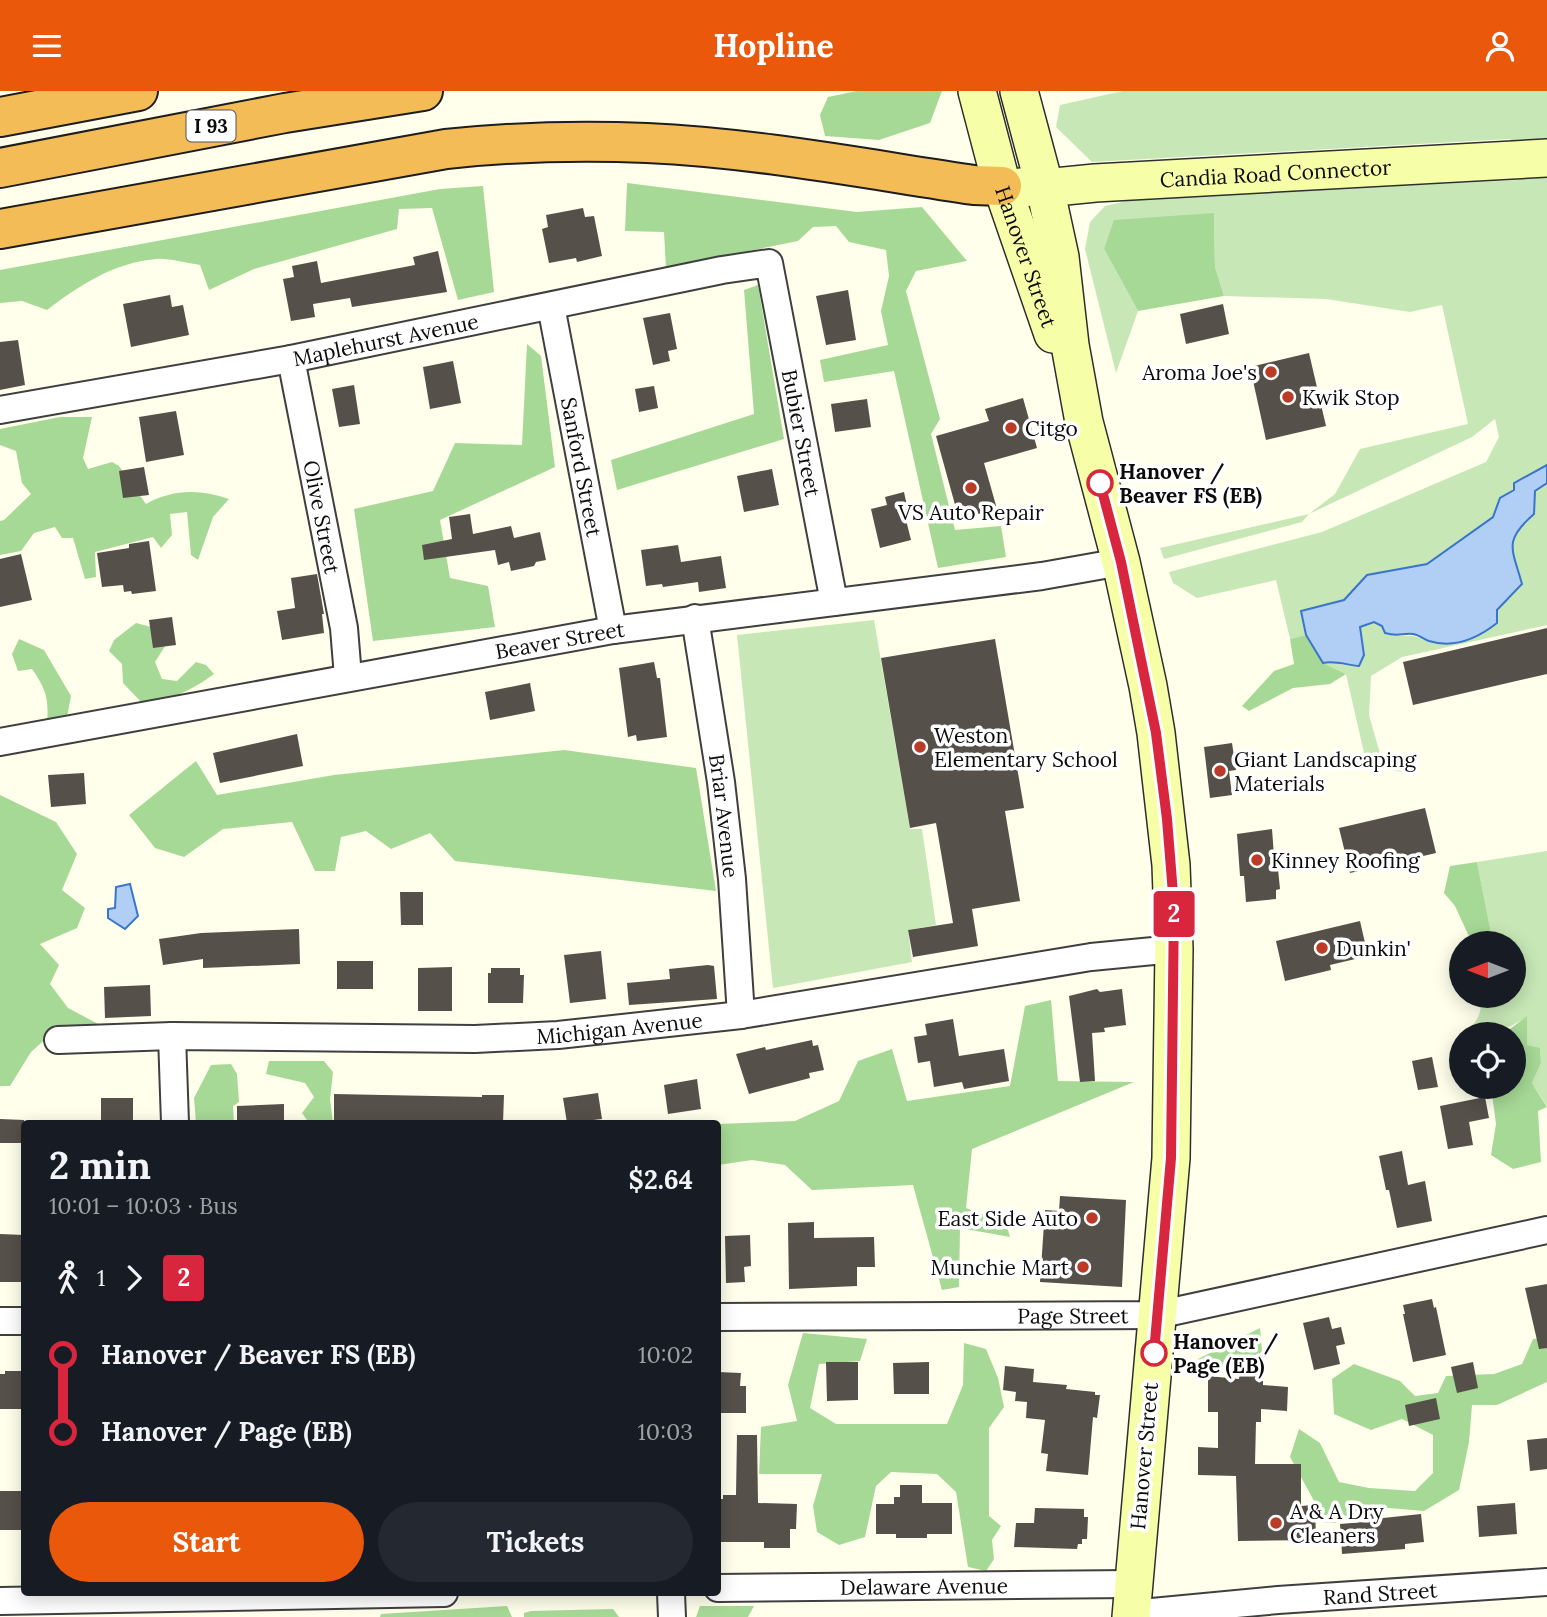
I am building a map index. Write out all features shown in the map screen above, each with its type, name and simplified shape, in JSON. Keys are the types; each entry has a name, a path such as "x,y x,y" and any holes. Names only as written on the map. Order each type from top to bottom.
{"highway":[{"path":"0,117 138,91"},
{"name":"I 93","path":"0,168 285,113 423,91"},
{"path":"0,229 433,151 503,143 648,143 706,148 974,185 1002,186"}],"main road":[{"name":"Hanover Street","path":"977,91 1002,186 1084,422 1121,562 1156,733 1167,819 1174,949 1171,1158 1131,1605"},
{"name":"Hanover Street","path":"1019,91 1045,188 1059,257 1070,345 1084,422"},
{"name":"Candia Road Connector","path":"1002,186 1045,188 1547,158"}],"street":[{"name":"Maplehurst Avenue","path":"0,410 291,359 722,270 769,263"},
{"name":"Bubier Street","path":"769,263 834,602"},
{"name":"Sanford Street","path":"551,306 613,629"},
{"name":"Olive Street","path":"291,359 344,628 348,677"},
{"name":"Beaver Street","path":"0,742 613,629 1042,576 1121,562"},
{"name":"Briar Avenue","path":"695,618 721,782 732,880 741,1016"},
{"name":"Michigan Avenue","path":"58,1040 172,1035 475,1039 558,1035 741,1016 1091,957 1174,949"},
{"path":"172,1035 175,1120"},
{"name":"Page Street","path":"721,1317 1157,1315 1547,1230"},
{"path":"0,1321 21,1321"},
{"name":"Rand Street","path":"1131,1605 1291,1599 1547,1582"},
{"name":"Delaware Avenue","path":"721,1588 1131,1605"},
{"path":"0,1601 191,1602 360,1596"},
{"path":"671,1596 672,1617"}],"green space":[{"path":"857,91 942,91 930,123 879,140 825,136 820,115 828,97"},
{"path":"1123,91 1547,91 1547,465 1515,482 1514,490 1500,498 1493,517 1427,564 1368,575 1345,600 1301,611 1306,635 1290,639 1276,580 1197,598 1173,583 1169,572 1322,532 1486,462 1499,437 1495,419 1472,437 1309,514 1335,494 1360,449 1468,424 1442,305 1410,312 1326,299 1224,296 1215,267 1214,213 1104,249 1138,311 1116,373 1085,249 1090,222 1105,206 1136,199 1519,180 1510,139 1092,162 1056,127 1060,105"},
{"path":"627,183 857,212 922,207 967,261 916,271 906,291 940,419 931,434 955,530 1001,526 1006,557 938,568 894,371 824,382 820,360 888,345 881,311 889,276 886,250 849,242 836,226 813,227 798,241 666,268 664,232 625,231"},
{"path":"483,186 494,292 458,300 432,208 399,209 397,229 254,269 209,290 200,265 156,259 111,270 47,310 22,301 0,303 0,270 440,189"},
{"path":"1214,213 1215,267 1224,296 1138,311 1104,249 1114,220"},
{"path":"758,285 784,439 617,490 611,460 754,414 744,290"},
{"path":"527,344 541,356 555,467 440,520 450,578 488,586 495,627 373,641 354,509 433,491 455,443 522,445"},
{"path":"60,417 92,417 83,458 88,469 112,462 119,466 146,504 166,495 187,492 208,493 229,499 213,517 198,560 191,555 187,512 170,514 172,535 161,548 153,537 95,552 96,577 85,579 73,538 62,538 55,527 34,533 21,551 0,555 0,521 31,494 22,483 16,451 0,445 0,429"},
{"path":"1547,483 1547,625 1402,657 1371,676 1369,715 1381,757 1402,772 1367,766 1346,674 1323,663 1331,661 1343,665 1363,655 1360,627 1374,622 1383,626 1385,633 1429,641 1497,610 1522,584 1513,553 1514,539 1524,523 1534,514 1535,491"},
{"path":"1309,514 1302,522 1164,559 1160,548"},
{"path":"874,620 910,829 922,829 936,925 908,930 912,962 773,988 737,635"},
{"path":"136,623 159,629 169,640 155,662 162,679 177,681 196,662 206,665 214,674 181,694 144,705 123,683 122,664 109,651 114,640"},
{"path":"1306,635 1323,663 1346,674 1330,684 1293,688 1249,711 1242,706 1274,671 1294,664 1290,639"},
{"path":"19,639 44,650 71,696 66,722 47,723 47,701 41,683 32,669 18,671 12,654"},
{"path":"564,750 696,768 716,891 455,861 430,833 391,849 366,831 341,837 335,871 315,871 292,822 223,829 184,857 155,848 129,815 196,761 217,795 334,775"},
{"path":"0,795 56,822 77,854 62,890 85,908 77,928 40,944 59,965 50,984 68,1008 102,1026 50,1035 31,1052 10,1086 0,1086"},
{"path":"1547,851 1547,1106 1532,1083 1541,1063 1540,1049 1527,1045 1527,1017 1518,1022 1475,1022 1480,1008 1526,1008 1526,931 1491,931 1477,862"},
{"path":"1477,862 1491,931 1466,931 1455,906 1444,893 1450,866"},
{"path":"1051,1000 1058,1081 1134,1082 972,1149 966,1208 1006,1223 1010,1237 960,1228 959,1287 942,1290 913,1185 812,1190 785,1165 752,1160 721,1165 721,1124 795,1121 839,1101 858,1061 892,1049 907,1101 1010,1086 1025,1006"},
{"path":"1527,1016 1527,1045 1540,1048 1541,1063 1532,1083 1547,1107 1538,1111 1541,1162 1513,1169 1491,1155 1496,1124 1493,1099 1526,1099 1526,1022 1519,1022"},
{"path":"269,1061 324,1061 333,1072 330,1099 333,1120 307,1120 302,1113 314,1097 305,1083 266,1074"},
{"path":"231,1064 237,1074 239,1102 233,1106 234,1120 196,1120 194,1098 211,1065"},
{"path":"1260,1328 1262,1351 1249,1364 1234,1371 1198,1373 1198,1359"},
{"path":"803,1333 867,1339 860,1361 819,1364 810,1408 836,1424 947,1424 963,1385 964,1343 986,1349 998,1378 1004,1407 989,1428 989,1516 1001,1526 992,1540 994,1559 986,1571 968,1567 956,1492 937,1474 891,1472 876,1486 865,1537 839,1545 817,1532 813,1506 822,1474 759,1474 761,1427 797,1421 788,1385"},
{"path":"1547,1338 1547,1382 1497,1405 1472,1405 1469,1442 1459,1490 1424,1511 1366,1506 1335,1523 1321,1522 1313,1499 1290,1457 1299,1429 1320,1443 1339,1482 1369,1488 1415,1491 1433,1473 1433,1435 1402,1419 1371,1430 1334,1414 1332,1379 1354,1364 1400,1381 1415,1396 1438,1393 1446,1376 1494,1374 1522,1364 1533,1339"},
{"path":"507,1606 512,1617 380,1617 381,1614"},
{"path":"700,1606 754,1606 748,1617 696,1617"},
{"path":"613,1609 619,1617 524,1617 524,1613 531,1611"}],"water":[{"path":"1547,465 1547,483 1535,491 1534,514 1524,523 1514,539 1513,553 1522,584 1497,610 1497,623 1466,641 1448,644 1429,641 1413,634 1385,633 1382,626 1374,622 1360,627 1364,655 1359,666 1323,663 1306,635 1301,611 1344,600 1367,575 1427,564 1493,517 1500,498 1514,490 1514,483"},
{"path":"130,884 138,916 125,929 108,918 108,909 115,908 116,887"}],"building":[{"path":"583,208 585,217 594,216 602,256 577,262 576,258 549,263 542,229 548,227 546,215"},
{"path":"438,251 447,292 352,307 350,298 313,304 315,317 291,321 283,279 294,277 292,266 317,261 321,283 415,265 413,257"},
{"path":"848,290 856,340 826,345 816,296"},
{"path":"170,295 172,307 183,305 189,335 131,347 123,304"},
{"path":"1223,304 1229,334 1186,344 1180,314"},
{"path":"670,313 677,349 668,351 670,361 653,365 643,318"},
{"path":"18,340 25,385 0,390 0,342"},
{"name":"Kwik Stop","path":"1309,353 1326,426 1266,440 1250,367"},
{"path":"453,361 461,403 430,409 423,367"},
{"path":"354,385 360,424 339,427 332,389"},
{"path":"654,386 658,408 639,412 635,389"},
{"path":"1023,398 1037,448 984,463 997,509 959,519 936,436 989,421 985,409"},
{"path":"867,399 871,427 835,432 831,404"},
{"path":"176,411 184,455 146,462 139,417"},
{"path":"144,467 149,495 123,498 119,471"},
{"path":"772,469 779,505 744,512 737,476"},
{"path":"904,492 909,515 905,516 911,540 880,548 871,509 887,505 885,497"},
{"path":"470,514 473,534 511,526 514,538 540,532 546,560 536,562 534,566 511,571 509,562 498,565 495,550 424,560 422,545 452,539 449,517"},
{"path":"149,541 156,591 132,594 131,591 124,592 123,585 102,587 97,553 129,548 129,544"},
{"path":"678,545 681,562 721,556 726,588 699,592 698,582 663,587 662,584 646,586 641,550"},
{"path":"21,554 32,600 0,607 0,559"},
{"path":"317,574 324,614 324,633 282,640 277,611 295,608 291,578"},
{"path":"172,617 176,645 153,648 149,620"},
{"path":"1547,628 1547,674 1413,705 1403,662"},
{"path":"995,639 1024,808 1005,811 1020,901 972,909 978,946 913,957 908,930 953,923 936,823 910,828 881,658"},
{"path":"654,662 657,678 660,678 667,737 637,741 636,735 628,737 619,668"},
{"path":"530,683 535,711 490,720 485,692"},
{"path":"297,734 303,766 220,783 213,753"},
{"name":"Giant Landscaping Materials","path":"1232,743 1236,770 1229,771 1232,795 1210,798 1204,747"},
{"path":"84,773 86,804 51,807 48,775"},
{"path":"1425,808 1436,853 1350,873 1339,828"},
{"path":"1272,829 1275,870 1278,869 1280,889 1276,890 1276,899 1246,902 1244,876 1240,876 1237,834"},
{"path":"400,892 423,892 423,925 401,925"},
{"name":"Dunkin'","path":"1360,921 1368,956 1330,965 1331,970 1285,981 1276,941"},
{"path":"299,929 300,964 203,968 203,959 163,965 159,939 201,933"},
{"path":"601,951 606,999 570,1003 564,955"},
{"path":"337,961 373,961 373,989 337,989"},
{"path":"714,966 717,999 629,1005 627,983 670,979 669,969"},
{"path":"452,967 452,1011 418,1011 418,968"},
{"path":"491,968 520,968 520,975 524,975 523,1003 488,1003 488,973 491,973"},
{"path":"150,985 151,1016 105,1018 104,987"},
{"path":"1097,989 1100,992 1122,989 1126,1025 1104,1028 1105,1032 1092,1033 1095,1081 1080,1082 1069,996"},
{"path":"953,1019 959,1056 1004,1049 1009,1081 964,1089 962,1082 934,1087 930,1061 918,1063 914,1037 927,1035 925,1024"},
{"path":"812,1040 813,1046 818,1045 824,1070 809,1073 810,1078 749,1094 736,1054"},
{"path":"1432,1057 1438,1087 1418,1090 1412,1061"},
{"path":"697,1079 701,1109 668,1114 664,1085"},
{"path":"598,1093 602,1119 567,1120 563,1098"},
{"path":"334,1094 482,1097 504,1095 503,1120 334,1120"},
{"path":"101,1098 133,1098 133,1120 101,1120"},
{"path":"1485,1099 1489,1118 1469,1122 1473,1145 1448,1149 1440,1106"},
{"path":"284,1104 284,1120 237,1120 237,1106"},
{"path":"0,1119 24,1120 21,1120 21,1143 0,1143"},
{"path":"1402,1151 1408,1185 1425,1181 1432,1221 1397,1228 1379,1156"},
{"path":"1060,1196 1126,1200 1122,1287 1040,1282 1045,1210 1059,1211"},
{"path":"814,1222 814,1238 874,1237 875,1267 857,1267 857,1286 789,1289 788,1223"},
{"path":"0,1234 21,1235 21,1282 0,1282"},
{"path":"750,1235 751,1266 744,1267 745,1282 726,1283 725,1236"},
{"path":"1547,1284 1547,1348 1539,1349 1525,1288"},
{"path":"1432,1299 1446,1355 1413,1362 1403,1305"},
{"path":"1329,1317 1332,1329 1341,1327 1345,1344 1336,1346 1340,1364 1314,1370 1303,1323"},
{"path":"826,1362 858,1362 858,1400 827,1401"},
{"path":"929,1362 929,1394 894,1394 893,1363"},
{"path":"1473,1362 1478,1388 1457,1393 1451,1367"},
{"path":"1005,1366 1034,1369 1033,1382 1067,1385 1066,1389 1100,1395 1097,1418 1093,1417 1088,1475 1046,1471 1048,1454 1041,1453 1045,1420 1026,1418 1027,1402 1015,1401 1016,1392 1003,1390"},
{"path":"5,1371 21,1371 21,1409 0,1409 0,1374 5,1374"},
{"path":"1240,1371 1260,1372 1259,1380 1263,1381 1263,1385 1288,1387 1287,1411 1261,1409 1261,1422 1256,1422 1255,1464 1301,1464 1301,1506 1315,1505 1316,1540 1238,1541 1236,1476 1198,1475 1198,1447 1218,1448 1218,1412 1208,1412 1208,1376 1239,1379"},
{"path":"721,1372 741,1373 740,1386 746,1386 746,1413 721,1413"},
{"path":"1436,1398 1440,1419 1409,1426 1405,1405"},
{"path":"737,1435 757,1435 758,1503 797,1504 796,1529 790,1529 790,1548 764,1548 764,1542 721,1542 721,1499 723,1495 736,1495"},
{"path":"1547,1438 1547,1469 1530,1471 1527,1440"},
{"path":"900,1485 922,1485 922,1503 952,1503 952,1534 927,1534 927,1538 896,1538 896,1534 876,1534 876,1504 894,1504 894,1497 900,1497"},
{"path":"0,1491 21,1491 21,1530 0,1530"},
{"path":"1515,1503 1517,1534 1479,1537 1477,1506"},
{"path":"1035,1508 1084,1509 1084,1517 1088,1517 1087,1539 1082,1539 1082,1544 1078,1544 1077,1549 1014,1547 1016,1523 1034,1523"},
{"path":"1383,1511 1383,1518 1421,1514 1424,1542 1405,1544 1405,1549 1342,1554 1340,1524 1364,1522 1363,1512"}],"bus line":[{"name":"2","path":"1100,483 1121,562 1148,686 1167,819 1174,906 1171,1158 1154,1353"}],"place":[{"name":"Aroma Joe's","path":"1271,372"},
{"name":"Kwik Stop","path":"1288,397"},
{"name":"Citgo","path":"1011,428"},
{"name":"Hanover / Beaver FS (EB)","path":"1100,483"},
{"name":"VS Auto Repair","path":"971,488"},
{"name":"Weston Elementary School","path":"920,747"},
{"name":"Giant Landscaping Materials","path":"1220,771"},
{"name":"Kinney Roofing","path":"1257,860"},
{"name":"Dunkin'","path":"1322,948"},
{"name":"East Side Auto","path":"1092,1218"},
{"name":"Munchie Mart","path":"1083,1267"},
{"name":"Hanover / Page (EB)","path":"1154,1353"},
{"name":"A & A Dry Cleaners","path":"1276,1523"}]}
